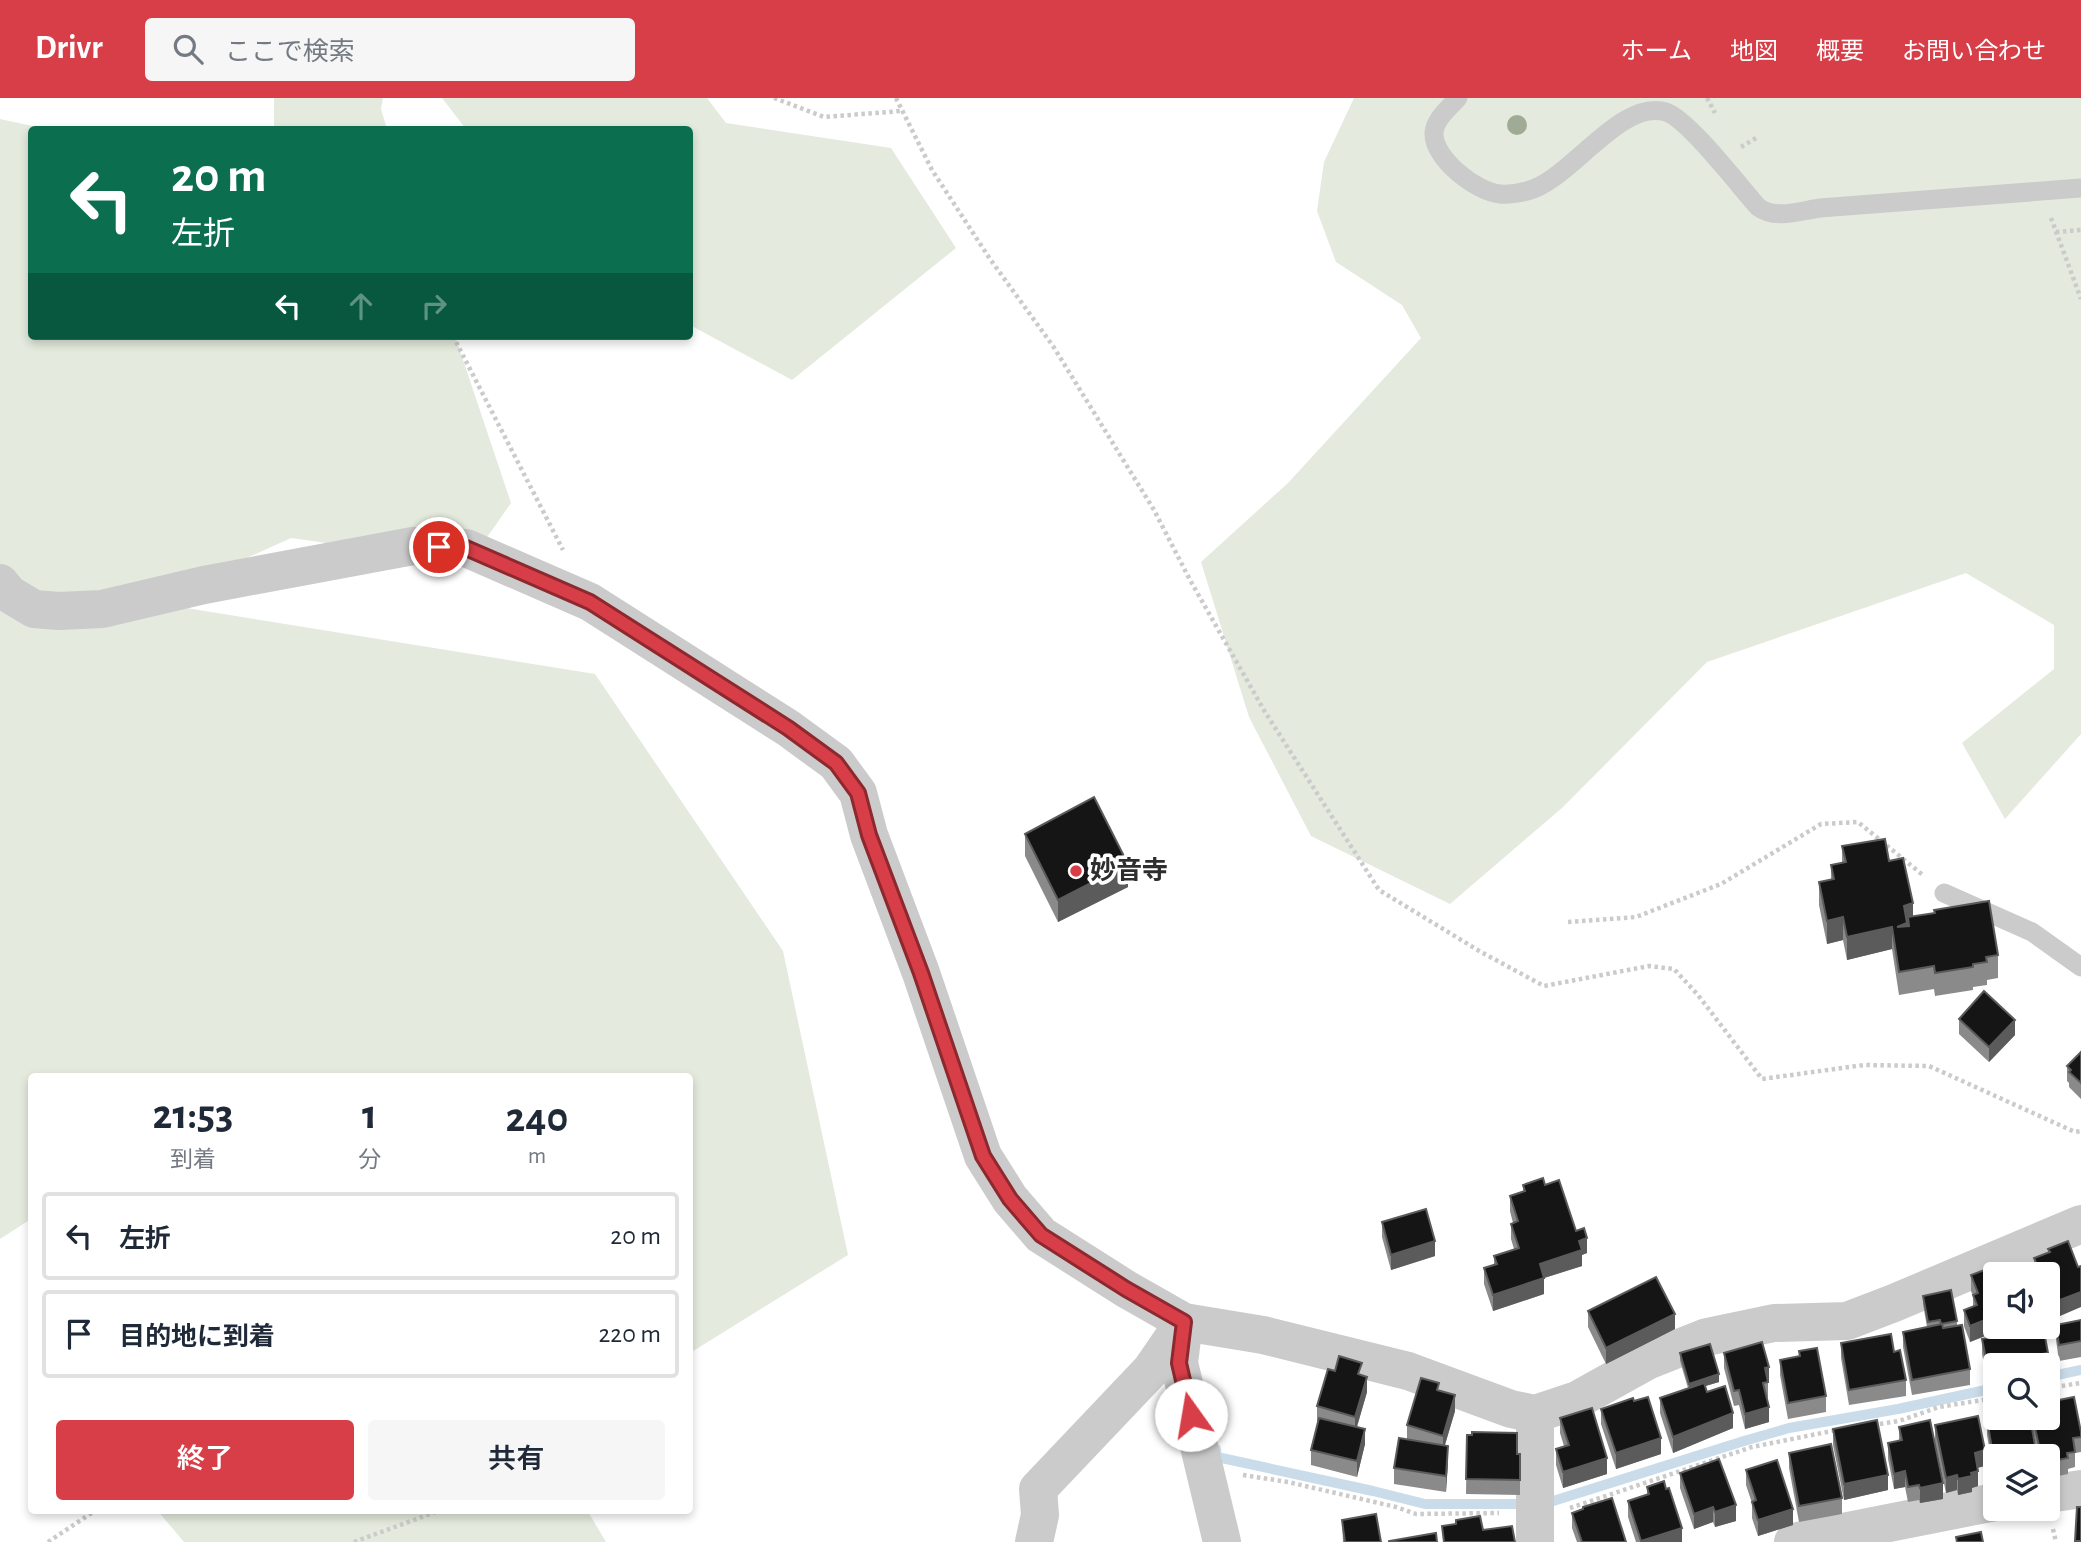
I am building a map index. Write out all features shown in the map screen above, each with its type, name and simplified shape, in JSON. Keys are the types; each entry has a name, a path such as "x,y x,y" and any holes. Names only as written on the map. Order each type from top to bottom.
{"street":[{"path":"0,583 9,594 34,609 102,609 204,585 413,546 466,548 590,602 788,728 836,763 858,793 869,835 921,973 983,1156 1010,1199 1041,1235 1184,1322 1262,1335 1408,1371 1511,1409 1535,1414 1577,1400 1648,1360 1707,1337 1774,1323 1847,1321 2081,1224"},
{"path":"1184,1322 1179,1363 1202,1468 1222,1542"},
{"path":"1034,1542 1040,1515 1038,1489 1151,1370 1184,1322"},
{"path":"1535,1414 1535,1528"},
{"path":"2060,1492 2081,1489"},
{"path":"1793,1542 1983,1504"}],"lane":[{"path":"1458,98 1434,130 1435,146 1463,176 1482,188 1499,194 1530,190 1547,181 1619,122 1649,110 1666,112 1683,122 1766,213 2081,188"},
{"path":"1944,893 2032,932 2081,967"}],"path":[{"path":"774,98 824,117 901,111"},
{"path":"896,98 932,170 990,259 1053,346 1147,499 1265,712 1379,890 1481,952 1544,986 1649,966 1674,969 1698,995 1762,1079 1864,1065 1929,1066 2075,1132 2081,1131"},
{"path":"1737,149 1756,138"},
{"path":"2042,190 2081,297"},
{"path":"2056,232 2081,230"},
{"path":"455,340 565,554"},
{"path":"1568,922 1636,917 1721,884 1821,824 1858,822 1944,893"},
{"path":"2060,1386 2081,1383"},
{"path":"1873,1425 1939,1407 1983,1400"},
{"path":"1202,1468 1288,1482 1416,1514 1535,1528 1555,1513 1752,1447 1846,1429"},
{"path":"48,1542 90,1514"},
{"path":"354,1542 431,1514"}],"shaded area":[{"path":"274,98 383,98 381,109 386,126 274,126"},
{"path":"442,98 707,98 726,123 891,148 956,248 792,380 693,327 693,126 464,126"},
{"path":"1354,98 2081,98 2081,734 2005,819 1962,743 2054,669 2054,625 1966,573 1707,662 1563,807 1450,904 1311,836 1249,717 1201,562 1288,483 1421,338 1402,305 1336,262 1317,211 1324,162"},
{"path":"0,119 32,126 28,126 28,340 456,340 511,503 469,563 291,538 149,602 595,674 783,951 848,1255 693,1351 693,1073 28,1073 28,1221 0,1239"},
{"path":"160,1514 589,1514 606,1542 184,1542"}],"building":[{"name":"妙音寺","path":"1094,797 1128,864 1058,900 1025,834"},
{"path":"1885,839 1889,861 1903,858 1913,903 1904,906 1907,923 1897,927 1909,926 1908,917 1989,901 1998,955 1986,957 1987,962 1973,964 1973,967 1935,973 1934,966 1899,972 1892,927 1847,937 1843,917 1827,921 1819,882 1834,879 1831,865 1846,862 1842,846"},
{"path":"1984,991 2015,1020 1989,1047 1959,1019"},
{"path":"2081,1052 2081,1083 2069,1072 2071,1070 2067,1066"},
{"path":"1543,1178 1545,1185 1559,1180 1576,1231 1584,1228 1587,1238 1579,1241 1582,1250 1540,1264 1544,1278 1493,1295 1484,1268 1497,1264 1494,1256 1519,1248 1511,1224 1518,1221 1510,1196 1525,1191 1523,1185"},
{"path":"1426,1209 1435,1241 1391,1255 1382,1222"},
{"path":"2068,1241 2078,1267 2081,1266 2081,1292 2060,1300 2060,1262 2036,1262 2034,1258 2050,1252 2048,1249"},
{"path":"1983,1271 1983,1321 1970,1326 1964,1310 1977,1305 1973,1295 1978,1293 1971,1275"},
{"path":"1656,1277 1675,1314 1606,1348 1588,1311"},
{"path":"1951,1290 1957,1321 1941,1324 1940,1320 1928,1322 1923,1296"},
{"path":"2081,1320 2081,1341 2059,1345 2060,1324"},
{"path":"1942,1324 1943,1328 1962,1325 1970,1369 1912,1380 1903,1332"},
{"path":"1891,1334 1894,1352 1900,1350 1906,1380 1849,1390 1841,1343"},
{"path":"1982,1339 2045,1339 2048,1353 1985,1353"},
{"path":"1762,1342 1769,1367 1765,1368 1768,1382 1763,1383 1769,1407 1745,1414 1739,1390 1734,1391 1724,1353"},
{"path":"1710,1344 1719,1374 1689,1384 1680,1353"},
{"path":"1817,1348 1826,1396 1788,1403 1780,1360 1800,1356 1799,1351"},
{"path":"1339,1356 1362,1363 1358,1374 1367,1377 1355,1417 1317,1406 1328,1369 1335,1371"},
{"path":"1421,1378 1439,1383 1437,1390 1455,1395 1443,1436 1407,1425"},
{"path":"1704,1383 1707,1392 1725,1386 1733,1413 1673,1437 1660,1398"},
{"path":"1648,1397 1661,1438 1616,1453 1601,1409 1633,1398 1634,1401"},
{"path":"2074,1397 2081,1437 2073,1438 2075,1452 2067,1453 2068,1458 2060,1460 2060,1444 2038,1444 2036,1430 2060,1430 2060,1400"},
{"path":"1592,1408 1607,1458 1563,1472 1556,1449 1569,1445 1560,1418"},
{"path":"1978,1416 1984,1444 1983,1451 1975,1453 1978,1471 1971,1473 1972,1476 1958,1479 1957,1475 1946,1478 1935,1425"},
{"path":"1319,1418 1365,1429 1357,1461 1311,1450"},
{"path":"1877,1420 1888,1475 1844,1484 1833,1429"},
{"path":"1930,1420 1943,1483 1920,1488 1919,1485 1908,1487 1905,1471 1894,1474 1888,1443 1902,1440 1899,1427"},
{"path":"1989,1430 2032,1430 2035,1444 1991,1444"},
{"path":"1472,1432 1517,1433 1520,1480 1466,1479 1467,1435 1472,1435"},
{"path":"1399,1438 1448,1446 1446,1476 1394,1468"},
{"path":"1831,1444 1842,1498 1799,1506 1789,1453"},
{"path":"1719,1459 1736,1505 1715,1512 1713,1507 1694,1514 1680,1473"},
{"path":"1777,1460 1793,1509 1758,1520 1752,1502 1756,1500 1746,1470"},
{"path":"1664,1481 1666,1489 1669,1488 1682,1528 1641,1541 1628,1501 1649,1494 1647,1487"},
{"path":"1612,1498 1626,1542 1582,1542 1572,1513"},
{"path":"2077,1507 2081,1507 2081,1541 2075,1541"},
{"path":"1376,1514 1381,1542 1345,1542 1342,1520"},
{"path":"1480,1516 1483,1530 1512,1526 1515,1542 1444,1542 1442,1526 1456,1524 1456,1520"},
{"path":"1981,1532 1983,1542 1957,1542 1956,1537"},
{"path":"1436,1533 1437,1542 1389,1542 1389,1541"}],"waterway":[{"path":"2060,1374 2081,1370"},
{"path":"1550,1502 1789,1428 1983,1391"},
{"path":"1216,1449 1217,1457 1425,1504 1519,1504"}],"place":[{"name":"妙音寺","path":"1076,871"}],"route":[{"path":"439,547 466,548 590,602 788,728 836,763 858,793 869,835 921,973 983,1156 1010,1199 1041,1235 1184,1322 1179,1363 1191,1415"}]}
